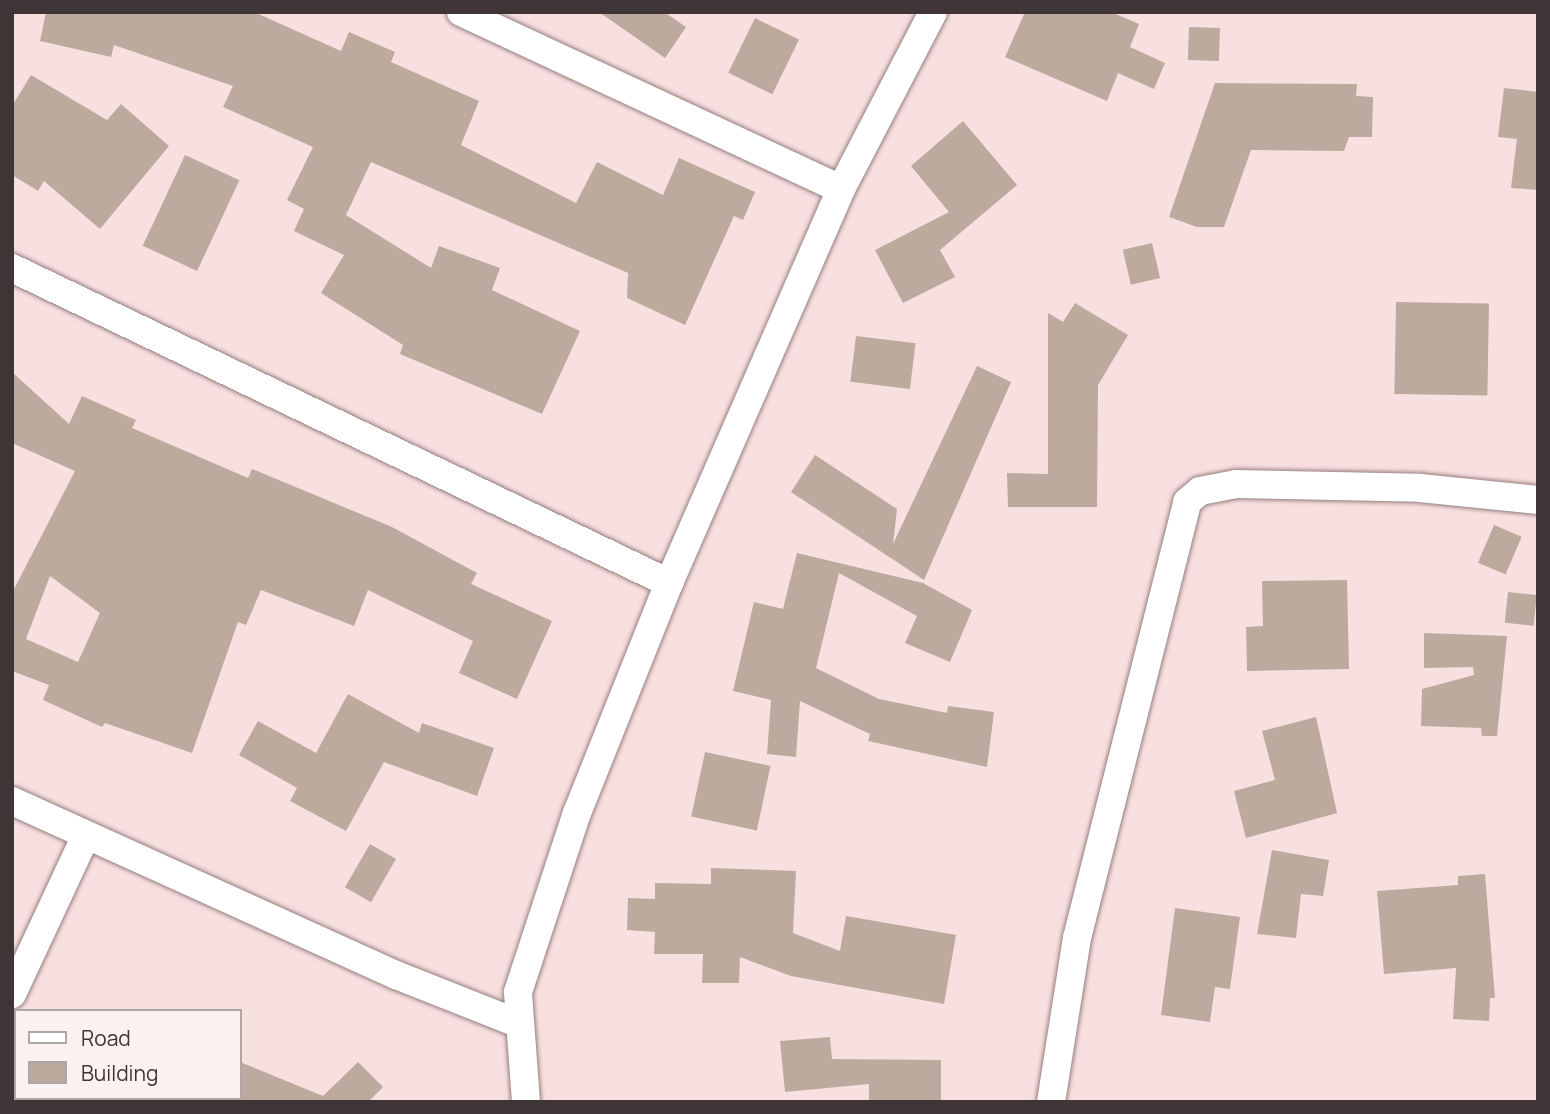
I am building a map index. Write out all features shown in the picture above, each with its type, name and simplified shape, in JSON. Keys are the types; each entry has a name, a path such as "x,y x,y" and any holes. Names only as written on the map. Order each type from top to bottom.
{"street":[{"path":"461,12 841,189"},
{"path":"526,1102 520,1024 524,963 669,583 841,189 933,12"},
{"path":"12,268 669,583"},
{"path":"1051,1102 1077,938 1186,502 1200,491 1236,484 1420,488 1538,500"},
{"path":"12,801 396,975 520,1024"},
{"path":"12,994 86,835"}],"building":[{"path":"46,12 254,12 341,51 349,32 395,52 391,62 479,101 461,145 576,203 597,162 663,195 679,158 755,192 743,220 734,216 685,325 627,298 628,273 371,162 346,215 431,268 439,246 500,268 492,290 580,331 542,414 400,354 403,345 321,293 344,255 294,231 304,209 287,200 313,147 223,107 233,86 114,45 111,57 40,41"},
{"path":"599,12 664,12 686,27 665,58"},
{"path":"1025,12 1111,12 1139,24 1130,47 1165,63 1154,89 1118,73 1107,101 1005,57"},
{"path":"755,18 799,39 772,94 728,73"},
{"path":"1189,27 1220,28 1219,61 1188,60"},
{"path":"31,75 107,120 121,104 169,146 100,229 44,181 38,191 12,175 12,106"},
{"path":"1215,83 1357,84 1356,96 1373,97 1372,137 1349,137 1344,151 1251,150 1224,227 1197,227 1169,217"},
{"path":"1504,88 1538,92 1538,190 1511,188 1517,139 1498,137"},
{"path":"963,121 1017,185 940,250 955,277 903,303 875,250 949,212 911,166"},
{"path":"185,155 239,180 197,271 143,246"},
{"path":"1152,243 1160,278 1131,285 1123,250"},
{"path":"1396,302 1489,304 1487,396 1394,394"},
{"path":"1075,303 1128,335 1098,385 1097,507 1008,507 1007,473 1048,474 1048,313 1063,322"},
{"path":"856,336 916,343 910,389 850,382"},
{"path":"977,366 1011,382 924,580 791,492 815,455 897,509 893,544"},
{"path":"12,372 69,424 82,396 136,420 132,428 248,478 252,469 392,527 477,573 471,584 552,621 517,699 459,673 473,641 368,590 354,626 261,590 246,625 238,622 192,753 105,723 102,727 43,700 49,685 12,671 12,593 75,471 12,443","holes":["50,576 100,613 78,662 26,639"]},
{"path":"1494,525 1522,537 1506,574 1478,563"},
{"path":"797,553 923,583 972,610 950,662 905,643 917,616 839,573 816,668 879,699 947,713 948,706 994,712 987,767 868,741 870,734 800,701 796,757 767,754 771,700 733,691 754,602 783,609"},
{"path":"1347,580 1349,669 1247,671 1246,627 1263,626 1262,581"},
{"path":"1508,592 1537,595 1534,626 1505,623"},
{"path":"1424,633 1507,636 1497,736 1482,736 1481,728 1421,726 1422,689 1474,675 1473,667 1424,668"},
{"path":"348,694 419,733 422,723 494,748 477,796 384,762 346,831 290,801 297,788 239,755 258,721 316,753"},
{"path":"1316,717 1337,813 1246,838 1234,791 1275,780 1262,731"},
{"path":"705,752 771,766 757,830 691,817"},
{"path":"370,844 396,859 371,902 345,887"},
{"path":"1272,850 1329,860 1323,896 1301,894 1296,938 1257,934"},
{"path":"711,868 796,871 793,933 840,951 846,916 956,935 944,1004 791,976 740,957 739,983 702,983 703,954 654,954 655,932 627,930 628,898 655,899 655,883 711,884"},
{"path":"1485,874 1495,998 1490,998 1489,1021 1453,1019 1456,968 1384,974 1377,891 1458,885 1458,876"},
{"path":"1175,908 1240,917 1230,989 1215,987 1210,1022 1161,1015"},
{"path":"830,1037 832,1059 941,1060 941,1102 869,1102 869,1084 785,1092 780,1041"},
{"path":"358,1062 383,1087 368,1102 240,1102 242,1063 323,1096"}]}
